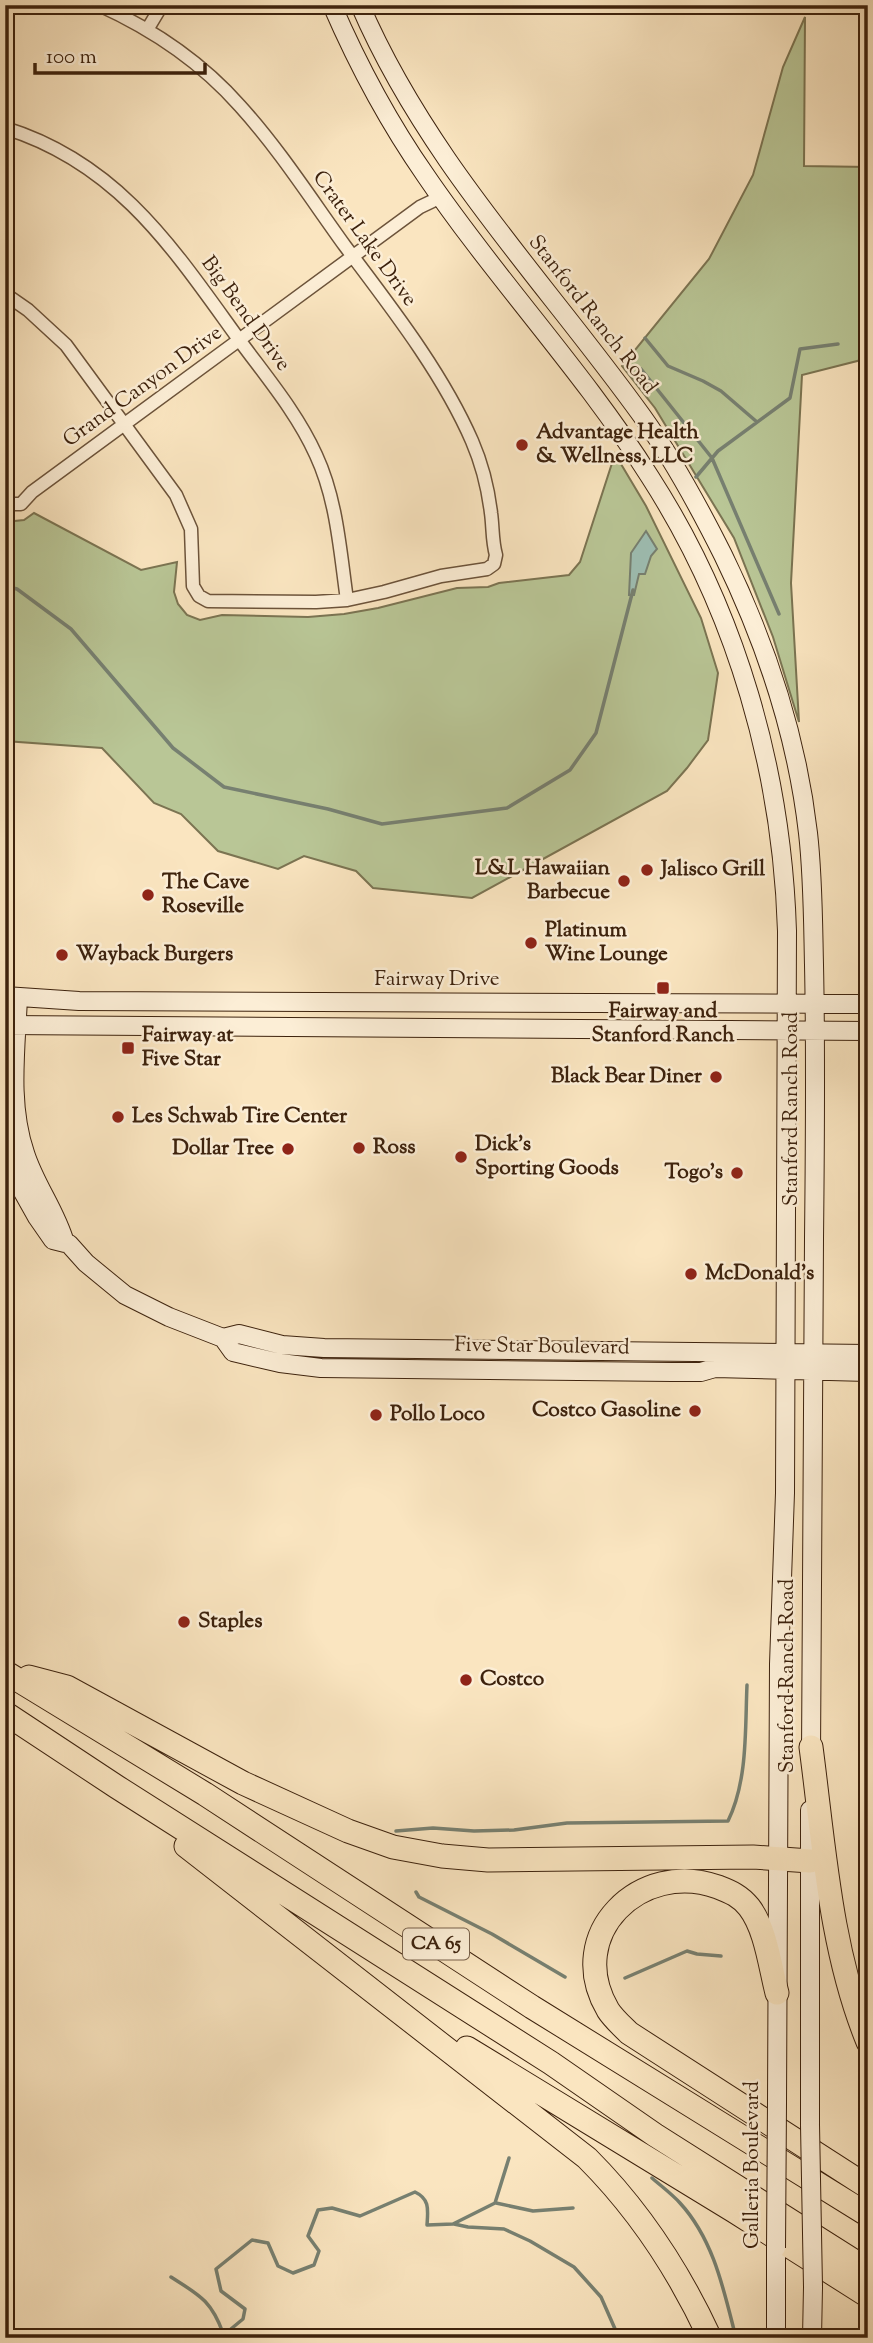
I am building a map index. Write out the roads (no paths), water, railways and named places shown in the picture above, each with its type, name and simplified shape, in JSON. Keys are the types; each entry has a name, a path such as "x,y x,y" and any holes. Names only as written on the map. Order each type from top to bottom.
{"highway":[{"path":"5,1671 67,1687 256,1789 348,1832 393,1847 442,1856 488,1860 702,1857 810,1861"},
{"name":"CA 65","path":"5,1671 205,1794 532,2007 868,2215"},
{"name":"CA 65","path":"5,1713 868,2270"},
{"path":"811,1746 839,1942 847,1982 868,2042"},
{"path":"117,1787 159,1826 558,2134 602,2174 628,2203 672,2267 710,2338"},
{"path":"777,1993 754,1914 735,1894 705,1882 670,1880 641,1890 620,1905 603,1927 593,1956 596,1983 608,2011 629,2033 868,2187"},
{"path":"349,1973 868,2296"}],"main road":[{"name":"Stanford Ranch Road","path":"332,5 363,72 394,127 440,197 583,382 651,478 698,562 757,717 772,786 786,890 785,1360 777,1993"},
{"name":"Stanford Ranch Road","path":"360,5 416,115 501,235 643,417 697,505 745,602 764,653 783,713 799,780 808,833 815,1004 810,1861 812,2338"},
{"path":"440,197 453,195 472,218 501,235"},
{"name":"Fairway Drive","path":"12,996 79,1001 868,1004"},
{"name":"Five Star Boulevard","path":"12,996 11,1025 18,1127 36,1182 61,1228 65,1242"},
{"path":"461,1003 461,1027"},
{"path":"11,1025 868,1031"},
{"name":"Five Star Boulevard","path":"5,1139 16,1177 37,1217 53,1240 65,1242 125,1295 169,1317 223,1338 233,1352 280,1363 321,1368 701,1371 785,1360"},
{"name":"Five Star Boulevard","path":"223,1338 239,1334 282,1345 324,1348 657,1350 814,1361 868,1354"},
{"path":"656,1371 657,1350"},
{"name":"Five Star Boulevard","path":"814,1361 868,1372"},
{"name":"Galleria Boulevard","path":"776,2338 777,1993"}],"street":[{"name":"Crater Lake Drive","path":"99,5 147,30 196,65 239,104 262,131 354,257 432,370 473,443 491,510 496,555 494,564 487,569 441,576 347,600"},
{"path":"147,30 162,5"},
{"path":"868,46 868,92"},
{"name":"Big Bend Drive","path":"5,128 53,148 90,170 124,197 158,230 240,340 295,417 316,455 333,507 347,600"},
{"name":"Grand Canyon Drive","path":"5,501 12,504 21,503 32,492 422,206 440,197"},
{"path":"5,294 29,310 66,345 176,495 191,529 193,586 199,596 208,601 347,600"}],"water":[{"path":"646,531 657,549 651,556 645,574 639,574 634,595 629,595 631,553"}],"waterway":[{"path":"645,338 668,366 721,391 757,422"},
{"path":"696,477 718,451 790,398 800,349 838,344"},
{"path":"641,369 712,458 779,614"},
{"path":"5,586 17,589 71,629 173,748 224,787 328,809 382,824 507,808 570,770 596,733 633,590"},
{"path":"396,1831 433,1828 514,1830 567,1823 728,1821 742,1772 747,1685"},
{"path":"416,1892 419,1897 492,1934 565,1977"},
{"path":"625,1978 687,1951 721,1956"},
{"path":"220,2338 243,2319 245,2309 221,2291 216,2269 252,2240 268,2243 278,2266 293,2273 314,2265 319,2251 308,2236 318,2210 332,2208 360,2216 415,2192 426,2202 427,2225 453,2224 495,2203 509,2158"},
{"path":"652,2178 680,2203 701,2233 716,2267 736,2338"},
{"path":"496,2203 533,2211 573,2208"},
{"path":"454,2224 504,2229 574,2267 601,2297 619,2338"},
{"path":"171,2277 203,2299 214,2313 223,2333"}],"place":[{"name":"Advantage Health & Wellness, LLC","path":"522,445"},
{"name":"Jalisco Grill","path":"647,870"},
{"name":"L&L Hawaiian Barbecue","path":"624,881"},
{"name":"The Cave Roseville","path":"148,895"},
{"name":"Platinum Wine Lounge","path":"531,943"},
{"name":"Wayback Burgers","path":"62,955"},
{"name":"Fairway and Stanford Ranch","path":"663,988"},
{"name":"Fairway at Five Star","path":"128,1048"},
{"name":"Black Bear Diner","path":"716,1077"},
{"name":"Les Schwab Tire Center","path":"118,1117"},
{"name":"Ross","path":"359,1148"},
{"name":"Dollar Tree","path":"288,1149"},
{"name":"Dick's Sporting Goods","path":"461,1157"},
{"name":"Togo's","path":"737,1173"},
{"name":"McDonald's","path":"691,1274"},
{"name":"Costco Gasoline","path":"695,1411"},
{"name":"Pollo Loco","path":"376,1415"},
{"name":"Staples","path":"184,1622"},
{"name":"Costco","path":"466,1680"}]}
